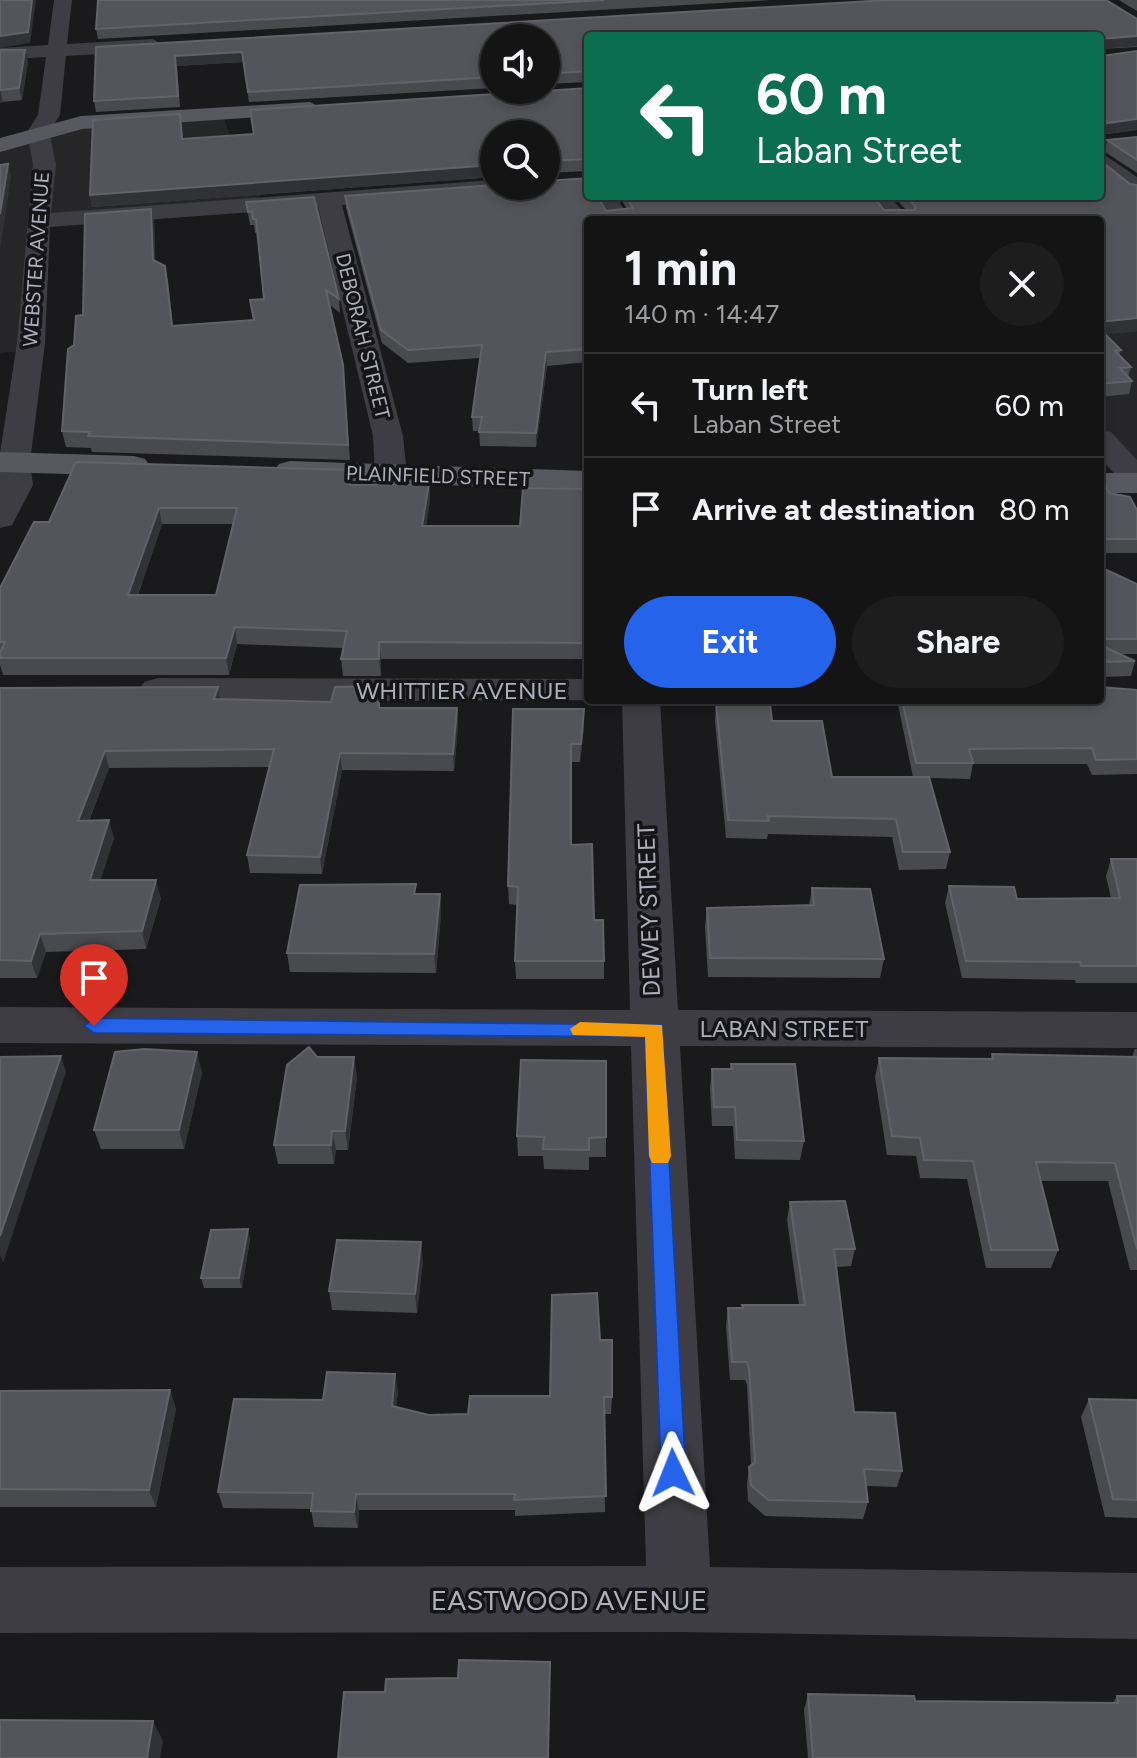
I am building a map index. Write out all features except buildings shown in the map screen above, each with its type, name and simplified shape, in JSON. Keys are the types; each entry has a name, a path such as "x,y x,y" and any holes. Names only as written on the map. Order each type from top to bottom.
{"main road":[{"path":"0,145 38,132 81,123 337,106"},
{"path":"7,462 171,467"},
{"name":"PLAINFIELD STREET","path":"265,470 584,481"},
{"path":"1104,483 1137,481"}],"street":[{"name":"WEBSTER AVENUE","path":"0,518 17,485 7,462 38,284 38,221 45,144 38,132 49,115 63,0"},
{"path":"0,54 177,44"},
{"path":"0,130 38,132"},
{"path":"1104,147 1137,188"},
{"path":"38,221 480,188"},
{"name":"DEBORAH STREET","path":"328,199 388,436 391,475"},
{"path":"880,200 895,216"},
{"path":"1104,444 1137,481"},
{"name":"WHITTIER AVENUE","path":"127,690 584,691"},
{"name":"DEWEY STREET","path":"641,704 679,1599"},
{"name":"LABAN STREET","path":"0,1025 1137,1030"},
{"name":"EASTWOOD AVENUE","path":"0,1600 679,1599 1137,1606"}],"shaded area":[{"path":"223,116 230,136 256,164 260,199 43,216 23,351 0,353 0,143 48,126"},
{"path":"1137,262 1137,477 1104,440 1104,268"}],"slow traffic":[{"path":"580,1029 655,1030 660,1156"}],"route":[{"path":"94,1026 655,1030 673,1473"}]}
